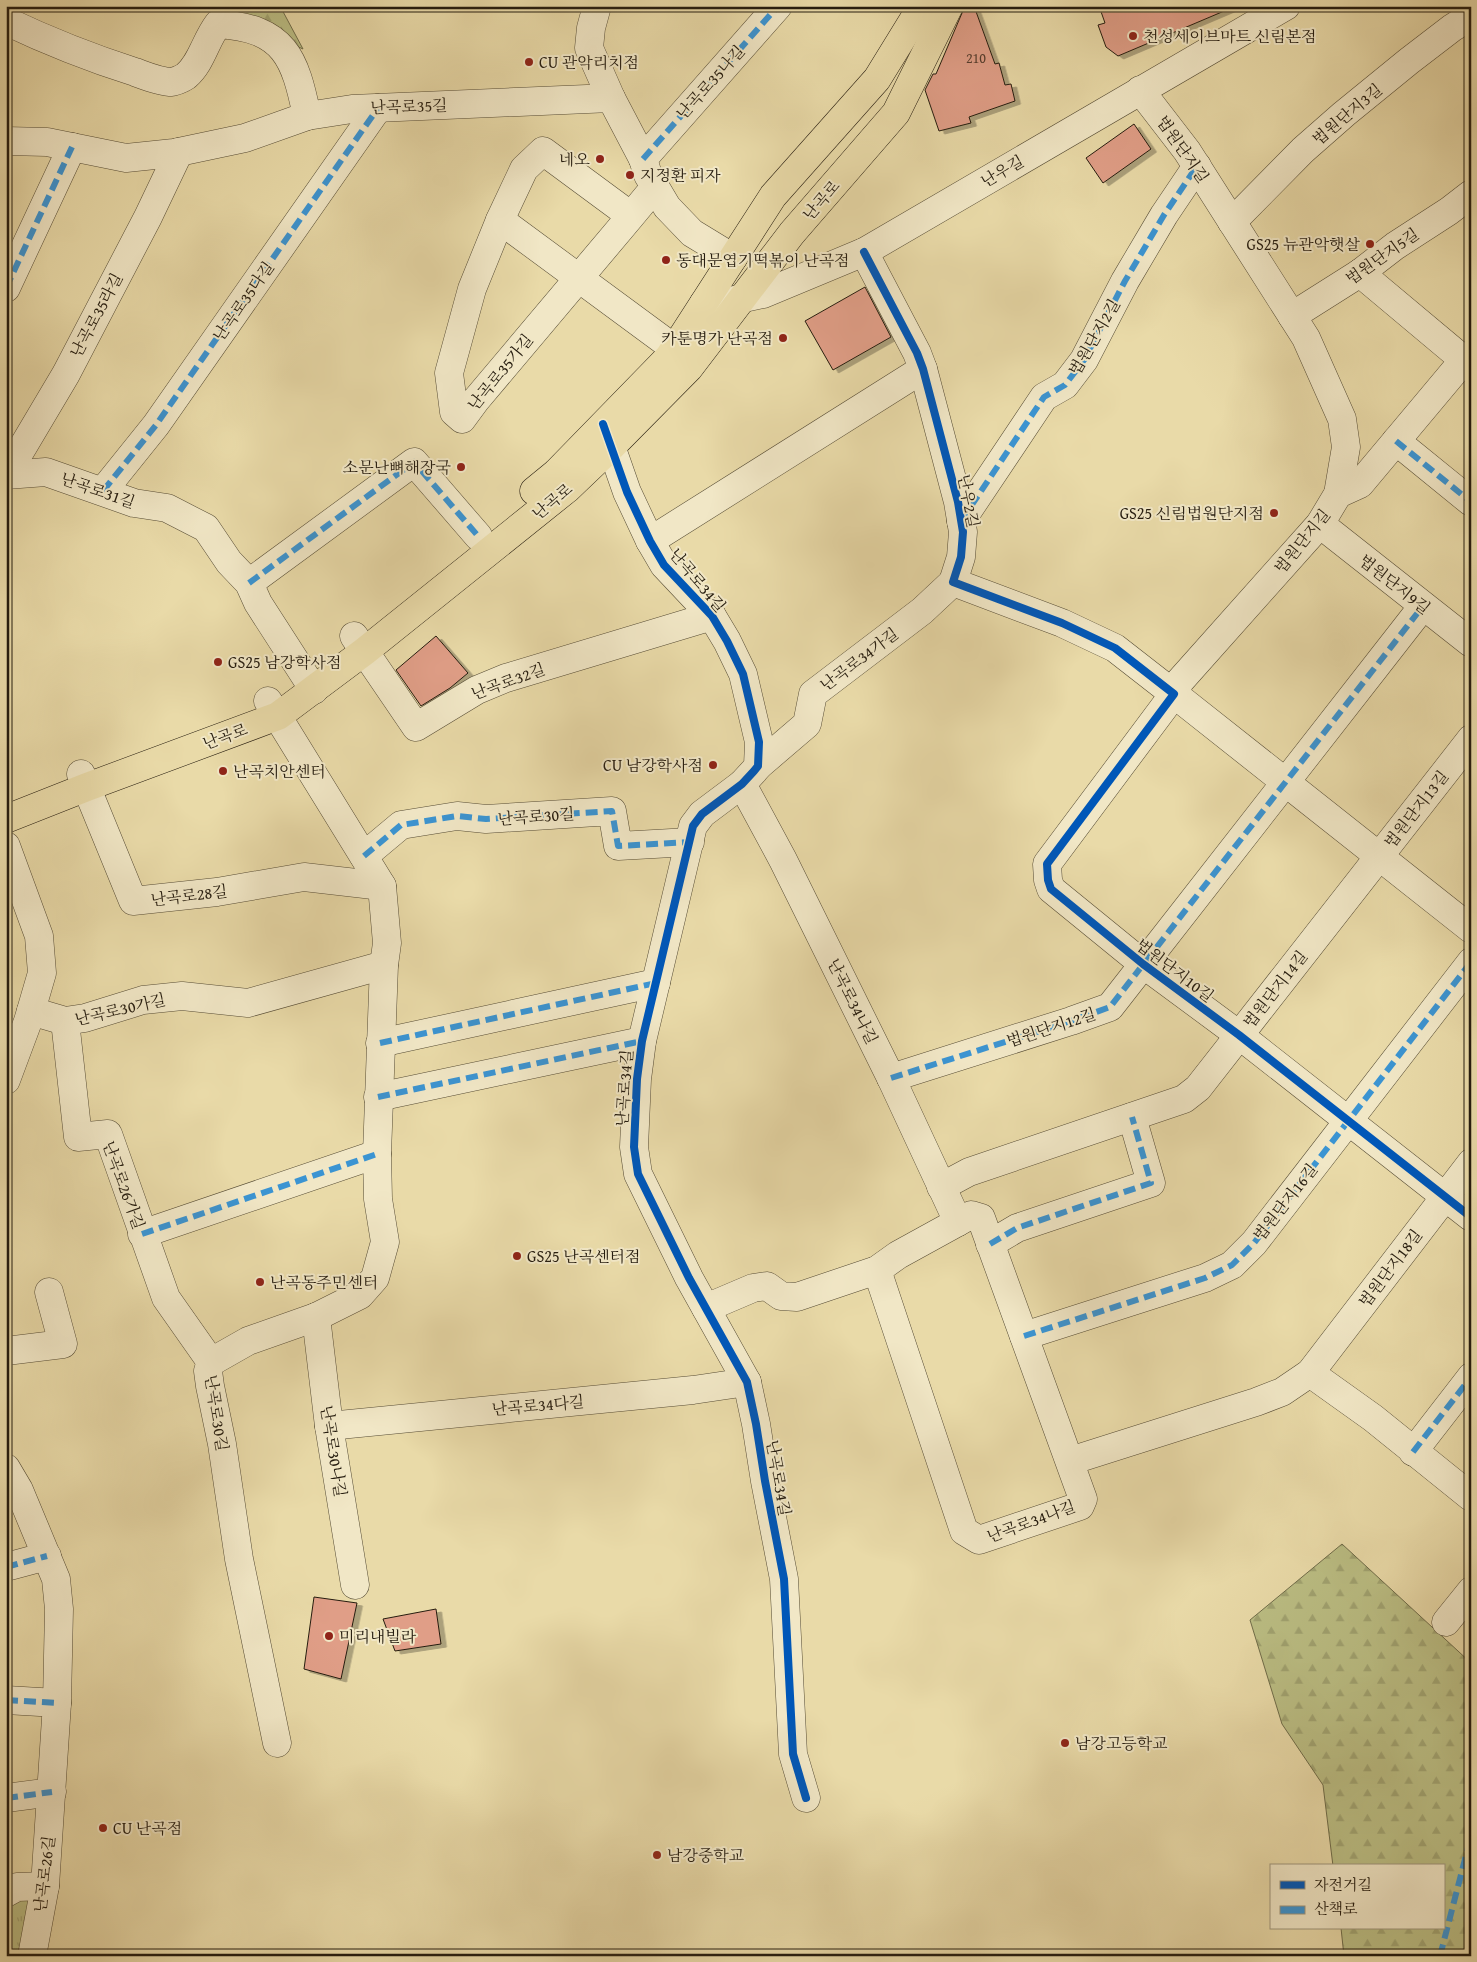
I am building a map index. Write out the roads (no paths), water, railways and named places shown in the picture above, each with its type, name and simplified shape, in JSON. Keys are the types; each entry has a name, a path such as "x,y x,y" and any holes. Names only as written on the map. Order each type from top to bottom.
{"main road":[{"name":"난곡로","path":"6,802 84,780 273,709 279,696 309,683 359,643 567,489 669,357 774,196 877,78 922,6"},
{"name":"난곡로","path":"359,643 478,536 556,473 607,436 689,368 792,233 896,113 949,6"},
{"name":"난곡로","path":"6,819 84,780"}],"street":[{"path":"597,6 591,28 589,48 611,98 643,158 648,175 667,207 692,233 733,258"},
{"name":"난곡로35나길","path":"643,158 778,6"},
{"name":"난우길","path":"704,303 763,294 864,252 1286,6"},
{"name":"법원단지3길","path":"1232,222 1303,150 1344,114 1423,50 1471,16"},
{"path":"6,22 118,67 155,79 173,82 185,76 200,59 209,36 218,24 238,25 261,32 274,41 290,57 301,87 307,116"},
{"name":"법원단지길","path":"1140,90 1196,166 1306,338 1342,419 1346,447 1338,494 1320,524 1180,681 1174,694"},
{"name":"난곡로35길","path":"6,141 47,142 126,158 179,152 245,138 307,116 352,109 611,98"},
{"name":"난곡로35다길","path":"102,491 156,425 378,108"},
{"path":"6,288 72,147"},
{"name":"난곡로35가길","path":"631,216 543,151 524,169 500,220 472,289 450,374 454,412 462,418 476,400 578,278 631,216 655,187"},
{"name":"난곡로35라길","path":"6,475 66,374 148,217 179,152"},
{"name":"법원단지2길","path":"961,521 1044,397 1065,385 1084,360 1125,280 1196,166"},
{"name":"법원단지5길","path":"1292,316 1360,273 1395,246 1449,211 1471,194"},
{"path":"500,220 674,349"},
{"name":"난우2길","path":"864,252 917,353 923,369 958,502 963,532 961,557 953,582"},
{"path":"1338,494 1360,484 1467,364 1360,273"},
{"path":"650,541 923,369"},
{"name":"난곡로34길","path":"607,436 628,492 650,541 664,565 712,616 728,641 743,674 759,742 750,775 702,814 693,826 642,1041 637,1079 634,1146 638,1174 689,1278 747,1382 784,1579 793,1754 806,1798"},
{"path":"1396,442 1471,502"},
{"path":"249,583 414,462 478,536"},
{"name":"난곡로31길","path":"6,475 46,472 134,503 167,508 206,528 229,562 249,583 258,603 309,683"},
{"name":"법원단지9길","path":"1320,524 1471,643"},
{"path":"953,582 1062,623 1115,648 1471,929"},
{"name":"난곡로34가길","path":"750,775 807,724 813,694 922,611 953,582"},
{"path":"1285,782 1423,606"},
{"name":"난곡로32길","path":"359,643 416,727 477,690 506,678 712,616"},
{"name":"법원단지10길","path":"1174,694 1048,864 1047,870 1051,889 1143,964 1239,1036 1471,1218"},
{"name":"난곡로30길","path":"273,709 382,886 388,943 384,966 377,1154 378,1199 385,1242 376,1278 360,1295 316,1317 248,1341 211,1362 208,1371 222,1444 239,1559 277,1743"},
{"name":"법원단지13길","path":"1380,856 1471,739"},
{"name":"난곡로34나길","path":"750,775 783,860 891,1078 958,1222"},
{"name":"난곡로28길","path":"84,780 133,901 217,892 304,877 382,886"},
{"name":"법원단지12길","path":"891,1078 1110,1007 1285,782"},
{"name":"난곡로30길","path":"364,856 401,825 458,816 486,819 612,811 618,846 690,842"},
{"path":"6,846 39,936 42,974 6,1080"},
{"name":"법원단지14길","path":"941,1187 969,1172 1184,1099 1198,1088 1380,856"},
{"name":"법원단지16길","path":"1024,1336 1173,1289 1205,1278 1232,1265 1254,1243 1471,962"},
{"name":"난곡로30가길","path":"31,1011 65,1021 85,1018 143,1000 182,996 248,1003 384,966"},
{"path":"380,1043 656,983"},
{"name":"난곡로26가길","path":"65,1021 78,1137 108,1134 166,1298 211,1362"},
{"name":"난곡로34길","path":"378,1097 642,1041"},
{"path":"990,1244 1017,1228 1151,1183 1132,1117"},
{"path":"142,1234 377,1154"},
{"name":"법원단지18길","path":"1070,1461 1256,1402 1282,1392 1310,1374 1471,1163"},
{"name":"난곡로34나길","path":"971,1214 980,1218 1083,1500 1080,1506 979,1540 964,1532 877,1270 898,1255 958,1222 971,1214"},
{"path":"706,1308 753,1288 767,1286 781,1296 797,1297 877,1270"},
{"path":"6,1351 63,1344 50,1292"},
{"name":"난곡로30나길","path":"316,1317 329,1426 355,1585"},
{"path":"1310,1374 1372,1418 1471,1497"},
{"path":"1413,1452 1471,1377"},
{"name":"난곡로34다길","path":"329,1426 693,1390 747,1382"},
{"name":"난곡로26길","path":"8,1473 19,1490 56,1579 59,1609 58,1703 45,1886 32,1956"},
{"path":"6,1567 46,1556"},
{"path":"1446,1622 1471,1591"},
{"path":"6,1700 58,1703"},
{"path":"6,1798 52,1792"},
{"path":"6,1893 17,1887 45,1886"}],"place":[{"name":"천성세이브마트 신림본점","path":"1133,36"},
{"name":"CU 관악리치점","path":"529,62"},
{"name":"네오","path":"600,159"},
{"name":"지정환 피자","path":"630,175"},
{"name":"GS25 뉴관악햇살","path":"1370,244"},
{"name":"동대문엽기떡볶이 난곡점","path":"666,260"},
{"name":"카툰명가 난곡점","path":"783,338"},
{"name":"소문난뼈해장국","path":"461,467"},
{"name":"GS25 신림법원단지점","path":"1274,513"},
{"name":"GS25 남강학사점","path":"218,662"},
{"name":"CU 남강학사점","path":"713,765"},
{"name":"난곡치안센터","path":"223,771"},
{"name":"GS25 난곡센터점","path":"517,1256"},
{"name":"난곡동주민센터","path":"260,1282"},
{"name":"미리내빌라","path":"329,1636"},
{"name":"남강고등학교","path":"1065,1743"},
{"name":"CU 난곡점","path":"103,1828"},
{"name":"남강중학교","path":"657,1855"}]}
